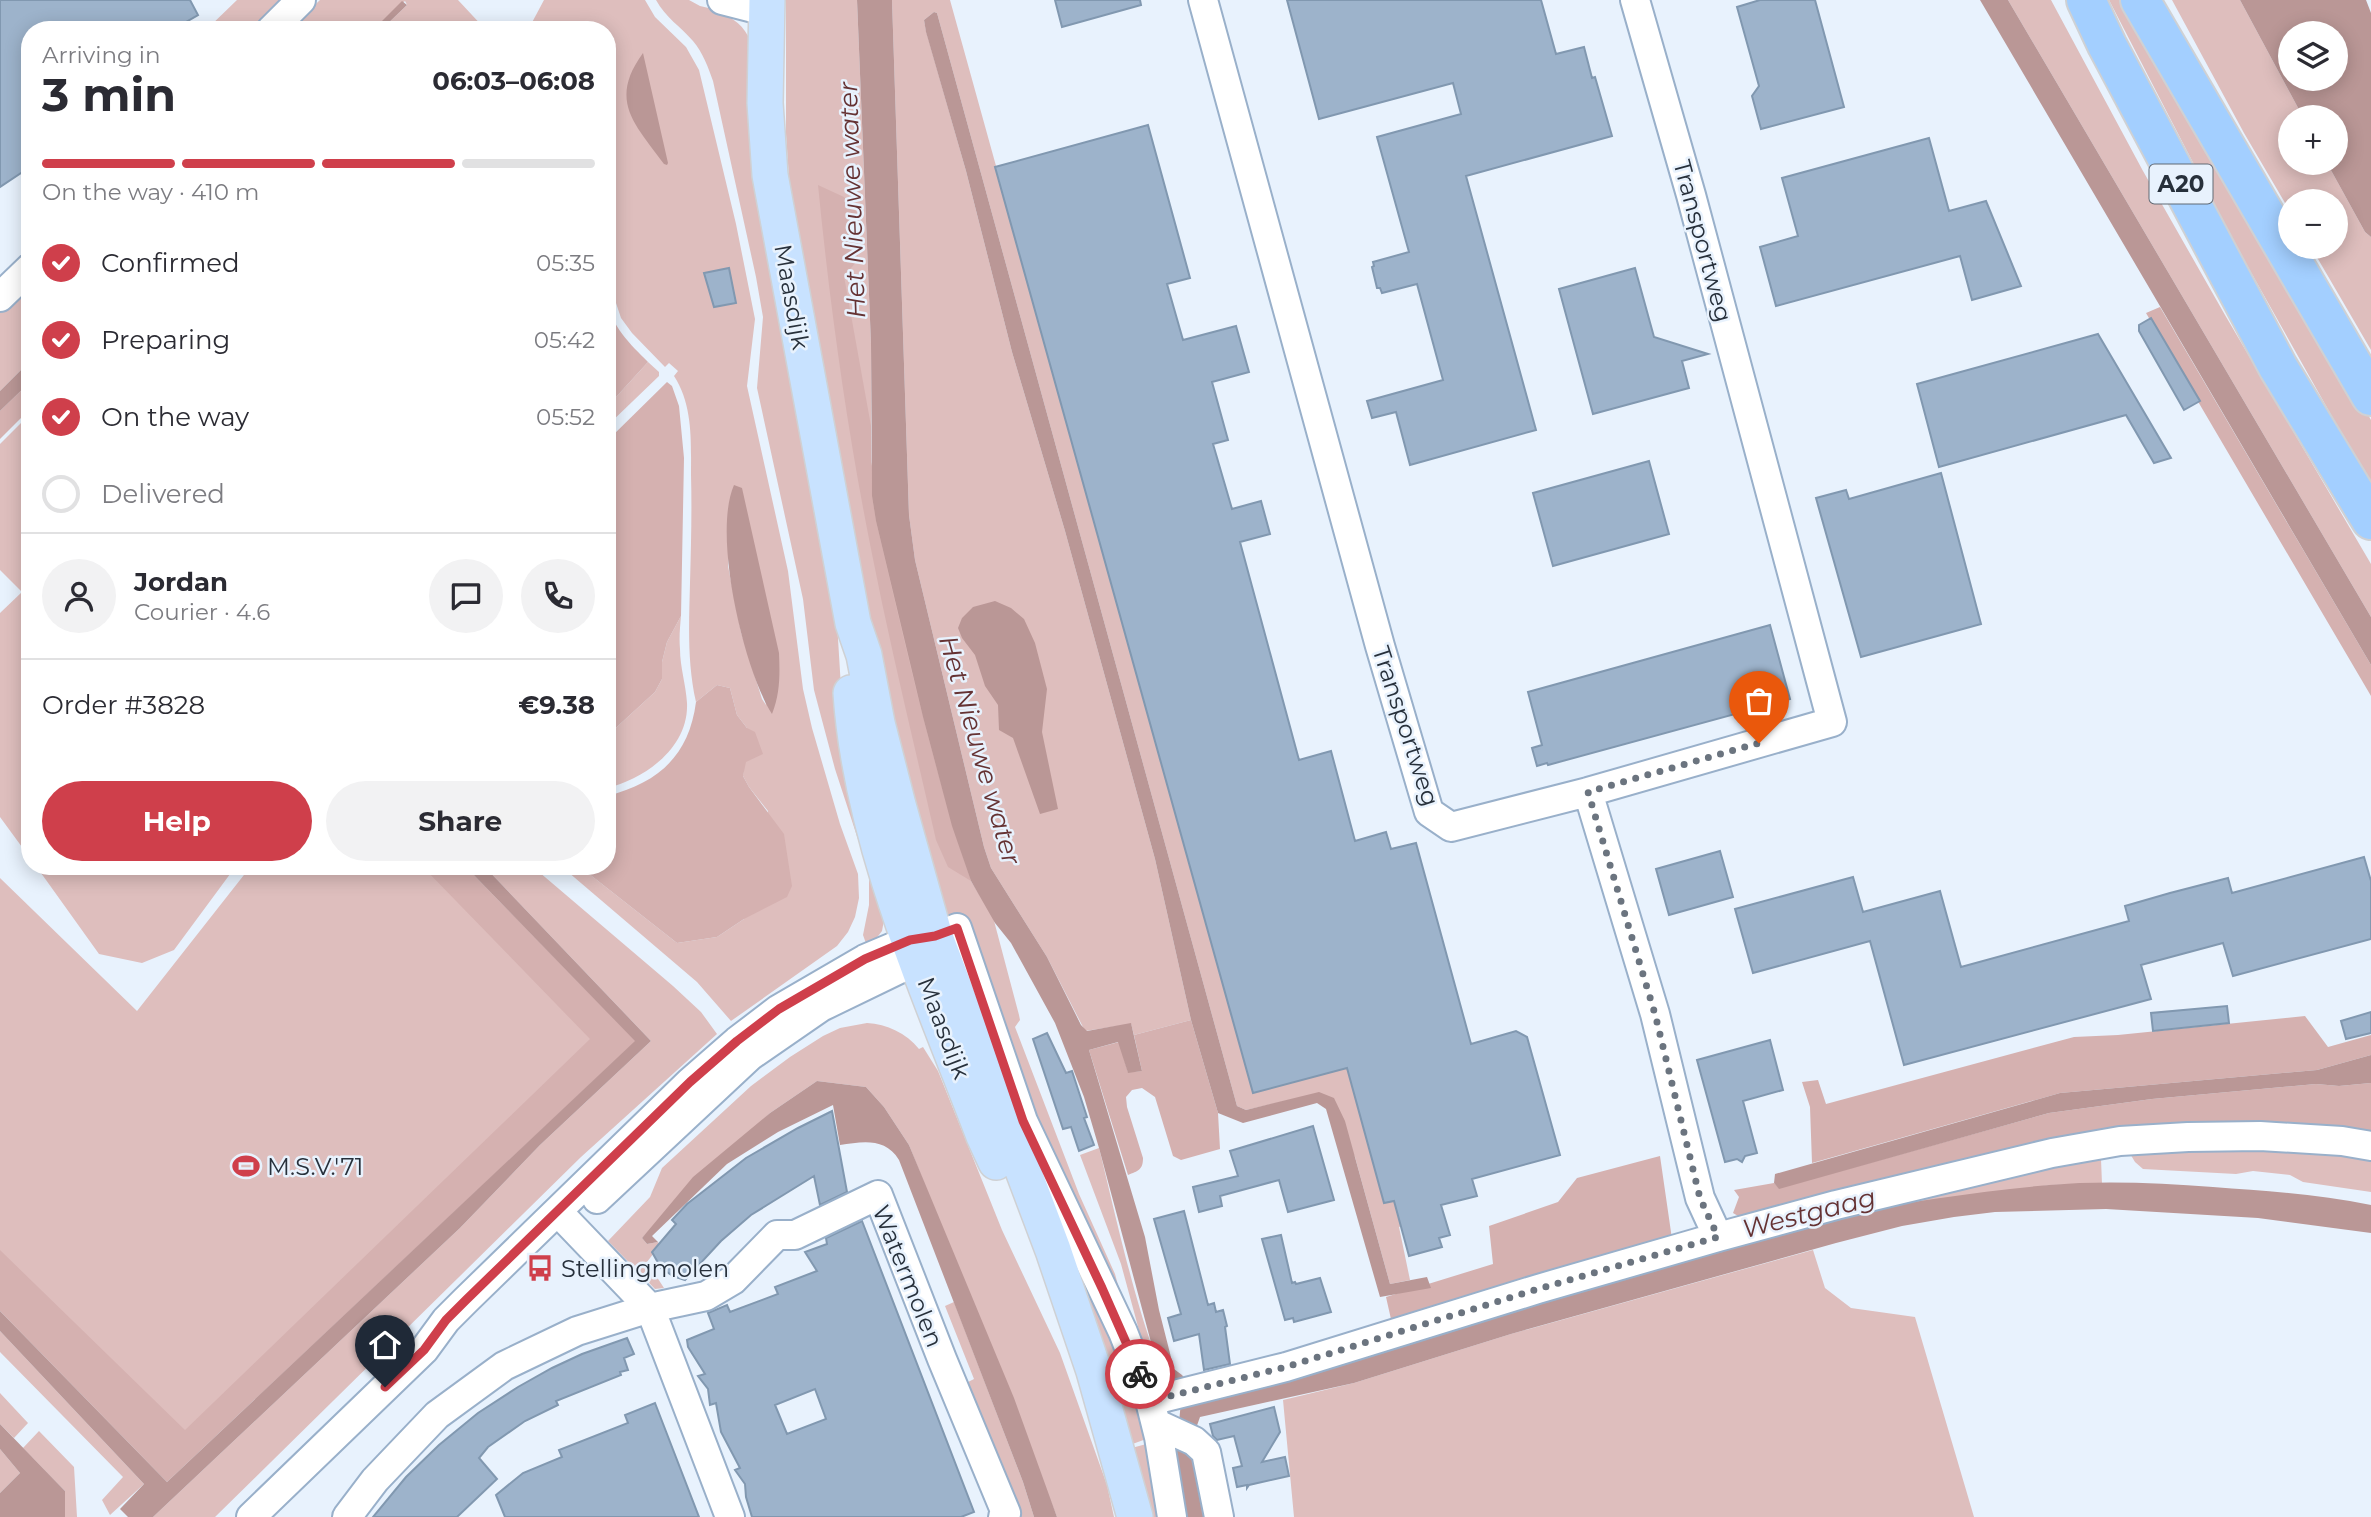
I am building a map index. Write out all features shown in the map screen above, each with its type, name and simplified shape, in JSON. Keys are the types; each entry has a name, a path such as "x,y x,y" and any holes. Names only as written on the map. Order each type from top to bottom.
{"highway":[{"name":"A20","path":"2086,0 2107,45 2278,367 2371,520"},
{"name":"A20","path":"2140,0 2371,396"}],"main road":[{"name":"Maasdijk","path":"766,7 765,103 770,175 853,623 864,655 877,723 895,794 921,946 1053,1250 1094,1371 1135,1517"}],"street":[{"path":"280,21 301,0"},
{"name":"Maasdijk","path":"722,0 757,9 766,7"},
{"name":"Transportweg","path":"1203,0 1376,633 1429,812 1451,827 1588,792 1832,722 1695,209 1635,0"},
{"path":"0,297 21,277"},
{"path":"1588,792 1655,1014 1700,1198 1718,1237"},
{"name":"Maasdijk","path":"921,946 957,928 1023,1121 1167,1428 1172,1517"},
{"path":"251,1517 424,1350 456,1331 690,1082 737,1041 779,1009 865,959 921,946"},
{"path":"1219,1517 1206,1452 1167,1428 1182,1392 1286,1367 1718,1237 2052,1153 2120,1141 2188,1137 2260,1136 2342,1141 2371,1146"},
{"name":"Watermolen","path":"650,1308 706,1296 733,1280 777,1235 795,1235 878,1195 1006,1513 1003,1517"},
{"path":"564,1218 650,1308 730,1517"},
{"path":"347,1517 375,1480 437,1415 504,1366 577,1331 650,1308"}],"shaded area":[{"path":"237,0 280,0 259,21 215,21"},
{"path":"320,0 458,0 478,21 390,21 407,5 405,1 383,21 298,21"},
{"path":"544,0 645,0 655,17 686,47 699,70 736,224 755,319 747,386 788,571 803,689 840,824 858,874 859,898 855,917 837,946 731,1021 697,982 572,875 590,875 677,943 717,937 744,919 768,811 743,776 747,728 737,715 730,688 717,685 696,702 689,643 690,424 685,399 674,376 678,371 669,363 665,367 621,318 616,303 616,21 533,21","holes":["729,508 766,705 741,632 728,566"]},
{"path":"656,0 689,0 717,10 717,13 738,23 751,42 834,574 843,720 884,920 882,931 868,949 863,935 869,905 869,873 835,769 814,690 803,599 757,388 763,317 713,81 697,46"},
{"path":"786,0 857,0 871,344 871,462 971,881 993,917 1020,1020 1015,1027 1079,1194 1115,1274 1137,1354 949,917 942,915 885,730 793,237 786,134"},
{"path":"857,0 892,0 909,515 915,560 984,847 991,868 1047,957 1081,1025 1087,1031 1131,1023 1142,1071 1128,1073 1118,1042 1089,1050 1145,1237 1174,1369 1199,1396 1844,1213 1946,1197 2069,1183 2152,1183 2273,1192 2371,1205 2371,1233 2258,1218 2106,1209 1995,1212 1902,1226 1511,1334 1354,1383 1200,1417 1194,1434 1209,1517 1187,1517 1176,1456 1181,1401 1172,1385 1165,1379 1152,1346 1084,1097 1055,1023 1011,943 995,923 971,881 952,826 923,717 876,521 872,496 871,344"},
{"path":"892,0 950,0 1253,1093 1352,1066 1350,1078 1384,1203 1412,1195 1418,1221 1399,1227 1410,1280 1390,1284 1355,1157 1319,1093 1246,1110 1237,1106 937,13 934,12 924,20 926,31 966,171 1012,352 1065,531 1155,859 1191,1020 1134,1035 1131,1024 1085,1031 1047,957 991,868 915,560 909,515"},
{"path":"1980,0 2008,0 2371,617 2371,665"},
{"path":"2008,0 2051,0 2143,171 2371,564 2371,617"},
{"path":"2109,0 2127,0 2371,420 2371,486 2235,244"},
{"path":"2172,0 2240,0 2278,71 2278,91 2289,91 2297,105 2278,105 2278,175 2334,175 2341,189 2278,191"},
{"path":"2240,0 2366,0 2371,13 2371,237 2365,232 2348,201 2348,189 2341,189 2334,175 2348,175 2348,105 2297,105 2289,91 2348,91 2348,21 2278,21 2278,71"},
{"path":"402,1 407,5 390,21 382,21"},
{"path":"934,12 937,13 1237,1106 1246,1110 1319,1092 1334,1098 1345,1121 1390,1284 1427,1277 1431,1288 1380,1297 1326,1109 1317,1103 1243,1123 1218,1113 1191,1020 1155,859 1065,531 1012,352 966,171 926,32 924,20"},
{"path":"643,53 667,165 635,124 627,99 627,85"},
{"path":"818,185 844,197 858,214 858,260 844,276 871,426 872,496 876,521 931,747 971,881 948,867 936,840 886,622 847,413"},
{"path":"2348,201 2365,232 2371,237 2371,350 2318,259 2348,259"},
{"path":"21,292 21,370 0,391 0,313"},
{"path":"2160,307 2371,665 2371,696 2146,313"},
{"path":"616,324 628,341 648,362 616,397"},
{"path":"648,362 659,372 659,376 616,417 616,397"},
{"path":"21,370 21,391 0,411 0,391"},
{"path":"667,382 672,386 679,406 684,458 681,616 667,642 662,662 662,679 655,692 616,728 616,432"},
{"path":"21,391 21,418 0,439 0,411"},
{"path":"21,423 21,591 0,570 0,444"},
{"path":"734,485 742,488 779,653 779,684 772,714 751,667 734,602 727,536 728,507"},
{"path":"21,593 21,846 0,817 0,613"},
{"path":"995,601 1011,608 1024,619 1035,643 1047,689 1042,732 1058,809 1040,814 1013,738 999,730 998,705 985,686 975,655 958,628 962,618 973,607"},
{"path":"681,616 680,656 687,703 681,734 673,747 650,769 616,785 616,728 655,692 662,679 662,662 667,642"},
{"path":"717,685 730,688 737,715 747,728 755,732 763,754 746,762 743,776 784,834 792,886 787,897 744,919 717,937 677,943 590,875 616,875 616,793 656,775 668,764 686,738 696,702"},
{"path":"42,875 229,875 174,950 142,963 99,954"},
{"name":"M.S.V.'71","path":"244,875 458,875 629,1041 168,1464 0,1292 0,878 137,1011"},
{"path":"431,875 474,875 636,1041 167,1482 0,1311 0,1250 185,1430 590,1039"},
{"path":"474,875 493,875 651,1041 540,1145 460,1228 153,1517 128,1517 120,1509 144,1484 0,1331 0,1311 167,1482 635,1041"},
{"path":"493,875 543,875 673,986 701,1012 717,1034 581,1157 215,1517 153,1517 460,1228 540,1145 651,1041"},
{"path":"2305,1016 2328,1047 2371,1035 2371,1055 2317,1070 2060,1093 1812,1163 1810,1107 1802,1082 1818,1080 1826,1104 2074,1037"},
{"path":"1191,1020 1218,1113 1220,1149 1181,1160 1173,1156 1155,1097 1142,1088 1132,1090 1126,1097 1127,1107 1143,1158 1139,1170 1128,1175 1089,1050 1119,1042 1128,1072 1142,1071 1134,1035"},
{"path":"867,1023 889,1027 908,1038 919,1049 923,1047 938,1071 1002,1230 1060,1353 1107,1485 1114,1517 1057,1517 909,1145 884,1107 866,1087 817,1081 770,1113 649,1231 642,1238 647,1244 658,1242 660,1245 647,1262 664,1288 655,1289 608,1241 650,1197 662,1168 751,1086 823,1036 840,1028"},
{"path":"2371,1055 2371,1083 2339,1086 2316,1084 2152,1099 2049,1113 1779,1189 1774,1183 1775,1174 2060,1093 2317,1070"},
{"path":"817,1081 866,1087 884,1107 909,1145 1014,1398 1057,1517 1034,1517 899,1160 880,1144 865,1142 840,1145 833,1105 778,1132 727,1164 652,1236 658,1242 647,1244 642,1238 693,1177 770,1113"},
{"path":"2371,1083 2371,1131 2285,1123 2233,1124 1745,1220 1733,1213 1739,1197 1734,1190 1774,1183 1779,1188 2049,1113 2152,1099 2316,1084 2339,1086"},
{"path":"2216,1143 2371,1157 2371,1192 2303,1182 2290,1175 2253,1171 2236,1174 2143,1169 2129,1152"},
{"path":"1099,1148 1141,1312 1162,1371 1172,1385 1161,1383 1149,1367 1121,1264 1080,1155"},
{"path":"1030,1155 1083,1263 1149,1438 1127,1446"},
{"path":"1660,1156 1672,1239 1393,1328 1386,1297 1493,1264 1489,1226 1558,1202 1577,1178"},
{"path":"2074,1159 2101,1159 2102,1184 2051,1185 1843,1213"},
{"path":"1813,1250 1825,1288 1851,1308 1915,1317 1974,1517 1294,1517 1283,1400 1354,1383 1511,1334"},
{"path":"954,1302 1034,1517 1021,1517 964,1384 974,1379 945,1306"},
{"path":"0,1331 144,1484 110,1515 102,1500 123,1477 0,1352"},
{"path":"0,1393 28,1423 14,1438 0,1424"},
{"path":"0,1424 65,1491 65,1517 0,1517 0,1493 20,1473 0,1449"},
{"path":"39,1431 74,1467 77,1517 65,1517 65,1491 23,1448"},
{"path":"1150,1443 1164,1517 1146,1517 1128,1449"},
{"path":"0,1449 20,1473 0,1493"}],"building":[{"path":"0,0 190,0 198,15 188,21 21,21 21,173 0,187"},
{"path":"1055,0 1140,0 1141,5 1062,27"},
{"path":"1287,0 1541,0 1556,54 1584,47 1612,136 1466,176 1536,430 1410,465 1396,412 1372,418 1367,401 1443,380 1417,284 1382,293 1380,288 1377,288 1373,262 1409,252 1377,137 1461,114 1453,83 1319,119"},
{"path":"1760,0 1815,0 1844,107 1761,129 1752,96 1759,86 1737,7"},
{"path":"1148,125 1190,278 1167,284 1183,340 1236,326 1249,372 1212,382 1228,440 1213,444 1232,509 1261,501 1270,534 1240,542 1299,760 1331,751 1355,841 1386,832 1391,849 1416,843 1471,1044 1516,1031 1527,1037 1560,1155 1472,1179 1477,1196 1441,1205 1450,1235 1439,1238 1442,1247 1409,1256 1394,1201 1384,1203 1347,1068 1253,1093 995,167"},
{"path":"1929,138 1949,211 1986,201 2021,286 1972,300 1960,256 1776,306 1760,247 1798,236 1782,178"},
{"path":"729,268 736,303 714,307 704,273"},
{"path":"1635,268 1654,337 1708,354 1682,361 1689,388 1593,414 1559,289"},
{"path":"2151,318 2200,401 2184,410 2139,331 2139,325"},
{"path":"2098,334 2171,458 2154,463 2126,415 1939,467 1917,384"},
{"path":"1649,461 1669,534 1553,566 1533,493"},
{"path":"1941,473 1981,624 1861,657 1816,498 1846,490 1849,499"},
{"path":"1770,625 1790,699 1537,766 1532,748 1542,745 1528,692"},
{"path":"1720,851 1733,897 1669,915 1656,869"},
{"path":"2364,857 2371,881 2371,939 2233,976 2223,943 2141,965 2151,999 1904,1065 1870,941 1753,973 1735,909 1853,877 1863,912 1940,891 1961,967 2129,921 2125,906 2170,893 2228,878 2232,893"},
{"path":"2227,1006 2229,1023 2153,1031 2151,1013"},
{"path":"2371,1012 2371,1033 2346,1039 2341,1021"},
{"path":"1047,1033 1066,1073 1072,1071 1087,1117 1084,1118 1094,1145 1079,1151 1071,1127 1063,1129 1033,1039"},
{"path":"1770,1040 1783,1090 1743,1101 1757,1153 1745,1156 1742,1162 1737,1159 1725,1162 1697,1060"},
{"path":"832,1111 847,1192 820,1205 814,1176 751,1215 721,1241 685,1280 661,1268 652,1252 676,1224 672,1220 687,1204 746,1158"},
{"path":"1313,1126 1334,1200 1288,1212 1279,1180 1220,1196 1222,1206 1199,1212 1193,1187 1238,1176 1230,1151"},
{"path":"1184,1211 1208,1305 1214,1303 1216,1312 1223,1310 1227,1326 1230,1364 1204,1370 1199,1334 1174,1341 1168,1318 1181,1314 1154,1219"},
{"path":"862,1221 974,1512 961,1517 752,1517 745,1484 735,1470 740,1468 721,1432 716,1403 710,1405 708,1389 698,1376 705,1374 688,1347 687,1340 714,1329 708,1313 727,1305 730,1312 778,1294 775,1287 817,1271 805,1252 827,1244 826,1238","holes":["815,1389 826,1419 787,1434 775,1405"]},
{"path":"1281,1235 1292,1283 1320,1278 1331,1312 1294,1322 1293,1318 1285,1320 1262,1239"},
{"path":"627,1338 634,1354 624,1358 628,1370 556,1401 558,1405 525,1421 488,1447 479,1458 497,1479 457,1517 373,1517 406,1477 478,1413 552,1368"},
{"path":"655,1403 699,1517 505,1517 496,1495 523,1473 562,1457 559,1450 628,1423 625,1415"},
{"path":"1274,1407 1280,1432 1262,1462 1285,1457 1289,1476 1249,1485 1247,1488 1247,1485 1237,1487 1233,1468 1242,1466 1234,1436 1217,1440 1210,1424"}],"way so far":[{"path":"1140,1374 1150,1401 1286,1367 1718,1237 1700,1198 1655,1014 1588,792 1759,743"}],"place":[{"name":"M.S.V.'71","path":"246,1166"},
{"name":"Stellingmolen","path":"540,1268"}],"route":[{"path":"385,1387 424,1350 446,1320 466,1300 690,1082 737,1041 779,1009 865,959 910,940 935,936 957,928 1023,1121 1140,1374"}],"water label":[{"name":"Het Nieuwe water","path":"852,200"},
{"name":"Het Nieuwe water","path":"980,750"},
{"name":"Westgaag","path":"1809,1213"}]}
